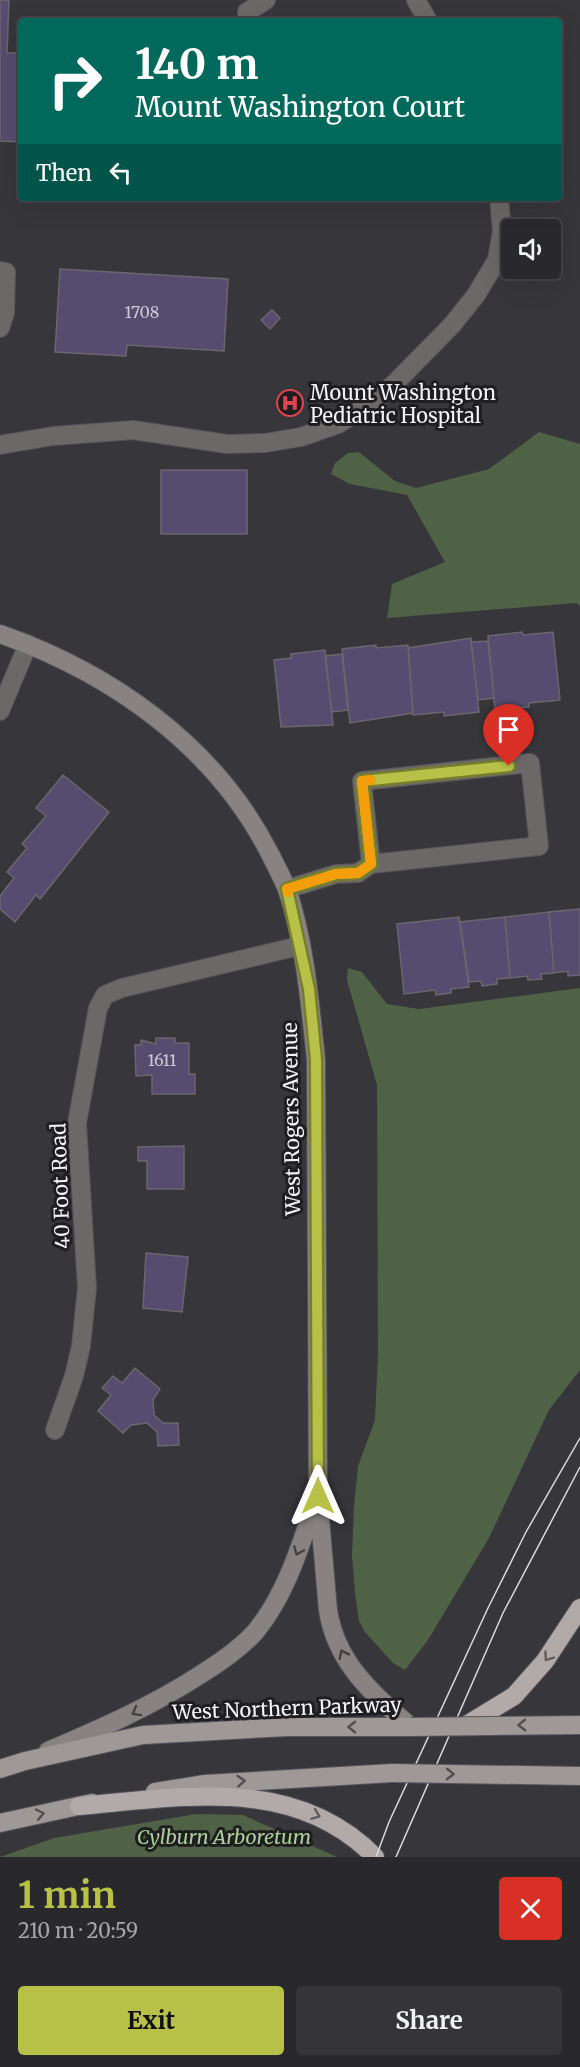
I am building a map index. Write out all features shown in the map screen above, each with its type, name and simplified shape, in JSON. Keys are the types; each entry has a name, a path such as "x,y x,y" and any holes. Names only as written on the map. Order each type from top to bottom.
{"highway":[{"path":"465,1726 514,1696 545,1661 580,1608"},
{"path":"80,1806 214,1795 286,1805 323,1816 353,1835 375,1857"}],"main road":[{"name":"West Northern Parkway","path":"0,1769 25,1761 143,1735 287,1727 580,1725"},
{"path":"0,1823 205,1784 392,1773 580,1776"}],"street":[{"path":"248,18 247,12 266,0"},
{"path":"416,0 426,18"},
{"path":"0,445 53,436 133,430 227,444 266,443 301,437 338,424 374,402 394,384 452,325 476,295 497,260 502,231 499,201"},
{"path":"0,272 6,272 5,313 0,328"},
{"name":"West Rogers Avenue","path":"0,634 28,644 92,674 148,710 182,740 212,770 251,818 287,889 309,989 316,1060 318,1496 328,1610 338,1646 349,1667 364,1686 411,1727"},
{"path":"0,711 28,644"},
{"path":"287,889 336,874 358,873 371,864 539,846 530,763 362,781 371,864"},
{"name":"40 Foot Road","path":"56,1430 74,1376 84,1323 87,1288 77,1123 98,1008 105,995 122,988 299,946"},
{"name":"West Rogers Avenue","path":"25,1761 123,1719 181,1687 243,1644 266,1617 282,1589 318,1496"}],"green space":[{"path":"539,432 580,444 580,606 576,603 387,618 392,584 445,562 407,495 350,484 331,474 335,463 348,453 359,452 395,481 416,488 489,469"},
{"path":"348,968 362,972 387,1004 419,1009 580,988 580,1370 549,1410 489,1538 428,1640 405,1670 393,1663 365,1632 359,1621 352,1557 358,1466 375,1420 378,1354 377,1085 347,980"},
{"name":"Cylburn Arboretum","path":"196,1814 243,1815 337,1857 0,1857 54,1838"}],"building":[{"path":"0,0 9,0 7,53 18,53 18,142 0,141"},
{"path":"60,269 228,279 224,351 127,345 126,356 55,352"},
{"path":"272,310 280,318 270,329 261,320"},
{"path":"161,470 247,470 247,534 161,534"},
{"path":"522,632 523,635 553,632 560,700 529,703 529,707 495,710 488,636"},
{"path":"471,638 479,712 444,716 444,712 413,715 408,648"},
{"path":"488,641 494,698 478,700 471,642"},
{"path":"376,645 376,648 408,645 413,713 350,723 342,649"},
{"path":"325,650 333,725 281,727 274,660 291,658 291,654"},
{"path":"342,654 348,710 332,712 325,656"},
{"path":"63,775 109,812 40,899 36,895 15,922 0,909 0,896 14,878 7,872 27,848 22,844 46,816 36,808"},
{"path":"580,909 580,975 568,976 568,971 554,973 549,912"},
{"path":"549,912 554,973 541,974 542,979 528,980 527,976 510,978 505,917"},
{"path":"459,917 469,987 451,989 451,993 436,995 435,990 404,994 397,924"},
{"path":"505,917 510,978 497,979 497,984 482,986 481,981 469,982 460,922"},
{"path":"156,1038 175,1038 175,1043 189,1043 189,1074 195,1074 195,1094 152,1094 152,1075 136,1076 135,1045 141,1045 141,1040 156,1044"},
{"path":"184,1146 184,1189 147,1189 147,1161 138,1161 138,1147"},
{"path":"146,1253 188,1257 182,1312 143,1308"},
{"path":"135,1368 160,1389 153,1400 154,1415 163,1423 178,1423 179,1445 158,1446 157,1432 147,1423 131,1425 123,1433 98,1411 111,1395 102,1388 113,1376 122,1383"}],"tram line":[{"path":"376,1857 389,1822 488,1608 526,1532 580,1438"},
{"path":"396,1857 503,1613 580,1467"}],"slow traffic":[{"path":"288,892 287,889 316,879 336,874 358,873 371,864 362,781 371,780"}],"place":[{"name":"Mount Washington Pediatric Hospital","path":"290,403"}],"route":[{"path":"318,1496 316,1060 309,989 287,889 336,874 358,873 371,864 362,781 509,766"}]}
